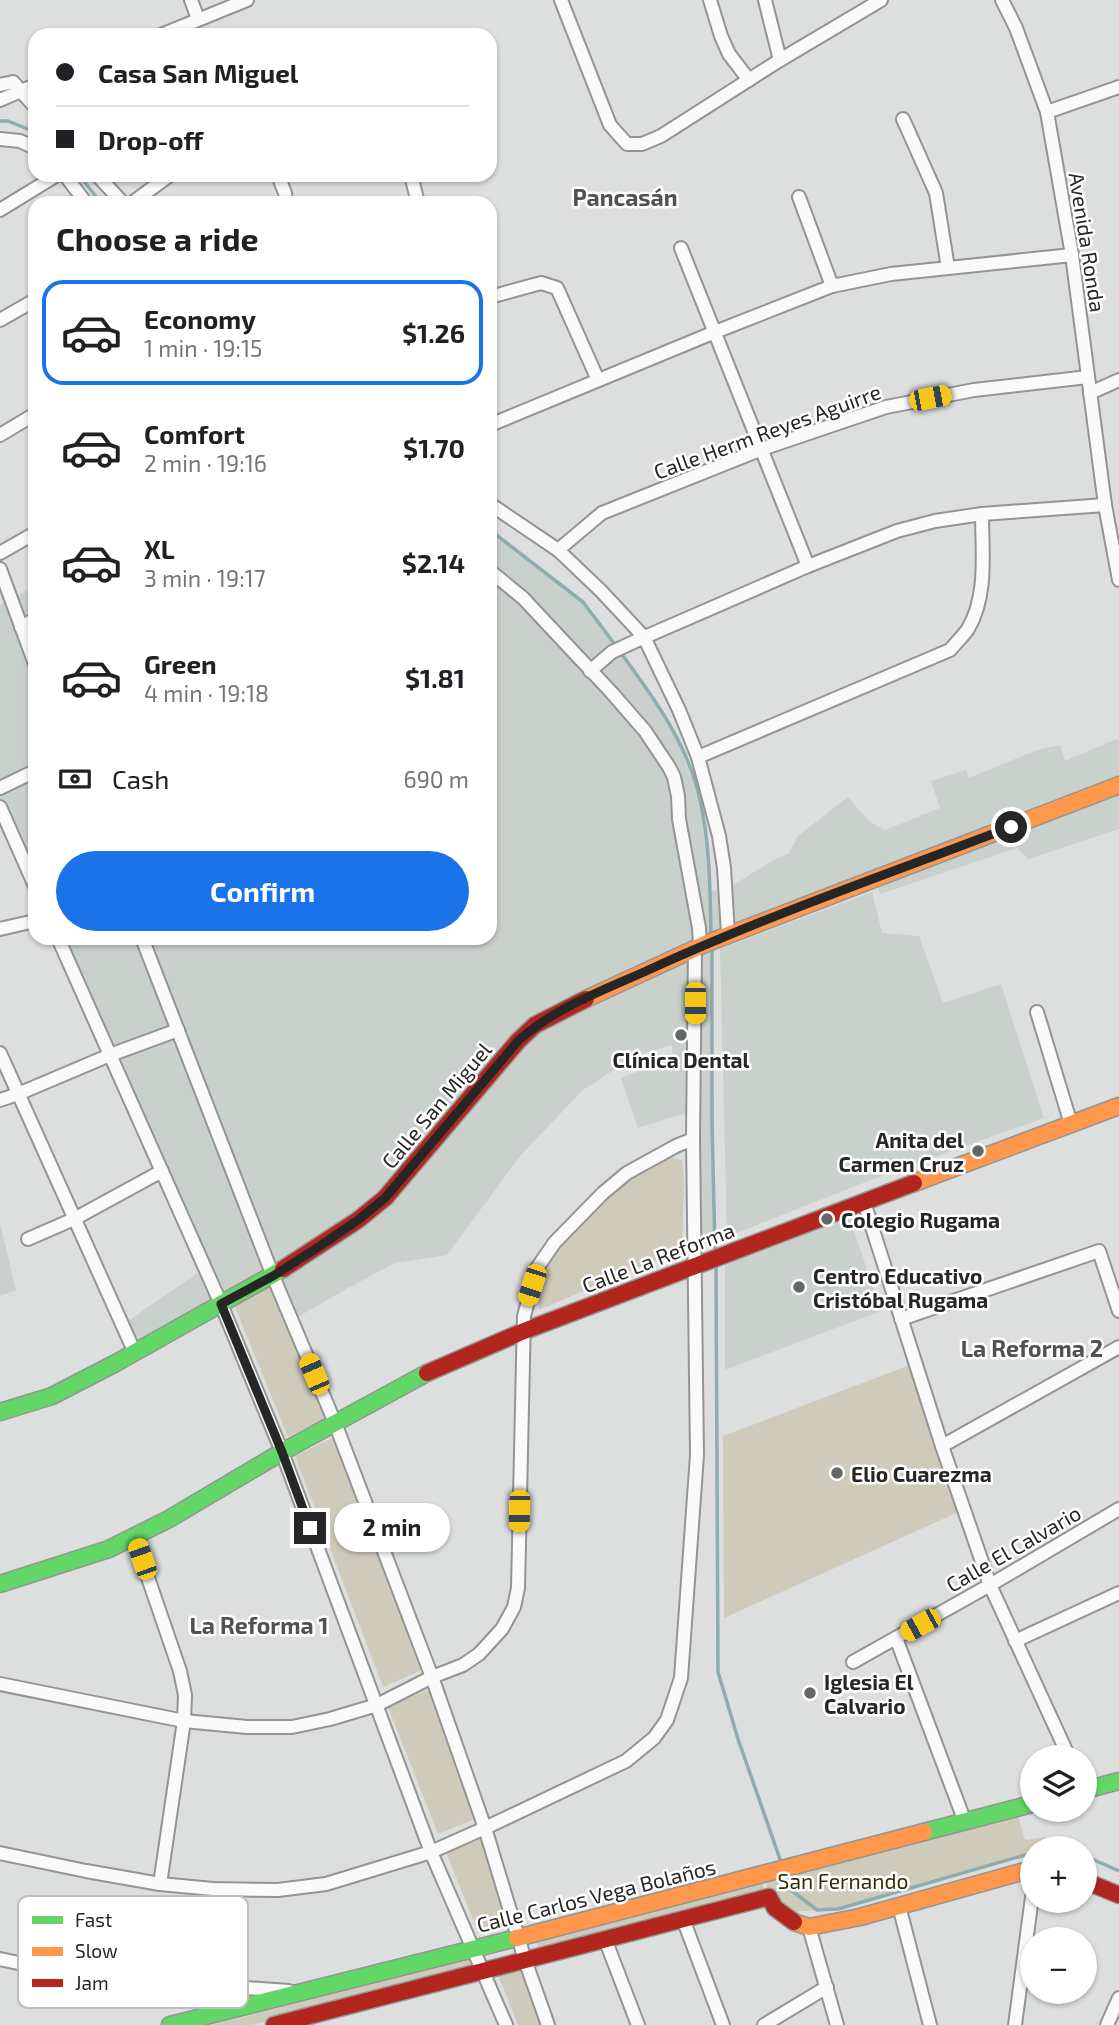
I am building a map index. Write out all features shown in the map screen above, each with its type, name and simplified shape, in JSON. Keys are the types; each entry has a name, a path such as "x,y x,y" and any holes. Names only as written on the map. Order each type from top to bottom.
{"street":[{"path":"191,0 198,19"},
{"path":"177,28 247,0"},
{"path":"561,0 610,125 627,144 642,145 661,136 881,0"},
{"path":"710,0 729,54 749,80"},
{"path":"765,0 780,60"},
{"name":"Avenida Ronda","path":"1002,0 1016,28 1047,112 1072,255 1105,505 1114,521 1119,580"},
{"path":"0,85 13,82 28,99"},
{"path":"1047,112 1119,87"},
{"path":"0,100 28,88"},
{"path":"903,119 936,193 948,268"},
{"path":"0,139 28,145"},
{"path":"0,210 46,182"},
{"path":"71,182 82,196"},
{"path":"104,182 116,196"},
{"path":"142,196 160,182"},
{"path":"799,197 832,286"},
{"path":"681,248 808,566"},
{"path":"497,422 832,286 891,274 1072,255"},
{"path":"497,295 541,283 557,288 598,380"},
{"path":"0,320 28,304"},
{"name":"Calle Herm Reyes Aguirre","path":"558,550 602,513 762,449 886,407 974,390 1088,377"},
{"path":"1090,393 1119,380"},
{"path":"0,435 28,418"},
{"path":"592,669 612,652 641,638 897,531 935,521 982,514 1105,505"},
{"path":"497,509 558,550 601,591 641,638 679,710 698,757 719,836 724,868 726,935"},
{"path":"698,757 950,650 968,628 978,603 982,578 982,514"},
{"path":"0,553 28,537"},
{"path":"0,569 28,645"},
{"path":"0,1853 160,1884 213,1889 278,1890 326,1885 431,1852 626,1761 654,1738 673,1706 681,1678 697,1455 697,1264 693,1139 700,946 698,918 679,819 674,777 645,731 592,669 523,598 497,577"},
{"path":"21,626 28,622"},
{"path":"0,788 28,774"},
{"name":"Calle San Miguel","path":"0,1412 51,1396 135,1353 273,1276 358,1220 385,1198 518,1041 535,1025 599,992 726,935 1119,785"},
{"path":"0,807 28,870"},
{"path":"0,929 28,923"},
{"path":"61,945 221,1304 282,1452 431,1852 506,2025"},
{"path":"145,945 273,1276 335,1423 432,1677 485,1828 525,1960 548,2025"},
{"path":"1037,1012 1071,1124"},
{"path":"0,1100 178,1030"},
{"path":"0,1052 135,1353"},
{"name":"Calle La Reforma","path":"0,1584 109,1549 134,1537 412,1380 524,1331 1119,1106"},
{"path":"0,1684 184,1721 247,1727 292,1727 377,1705 432,1677 463,1665 479,1654 502,1629 514,1607 518,1588 524,1331 527,1302 537,1268 555,1242 603,1193 627,1173 693,1139"},
{"path":"28,1239 74,1219 162,1171"},
{"path":"864,1202 942,1446 990,1585 1063,1745"},
{"path":"901,1319 1099,1251 1119,1311"},
{"path":"942,1446 1119,1347"},
{"name":"Calle El Calvario","path":"853,1662 1119,1508"},
{"path":"134,1537 180,1671 185,1695 184,1721 160,1884"},
{"path":"1015,1641 1119,1593"},
{"path":"896,1638 965,1822"},
{"path":"1097,1786 1119,1780"},
{"name":"Calle Carlos Vega Bolaños","path":"248,2006 1020,1807"},
{"path":"777,1870 769,1897 775,1908 794,1922 809,1927 860,1917 1020,1872"},
{"path":"1097,1886 1119,1895"},
{"name":"Calle Carlos Vega Bolaños","path":"274,2025 769,1897"},
{"path":"899,1906 930,2025"},
{"path":"1015,2025 1030,1913"},
{"path":"683,1919 723,2025"},
{"path":"809,1927 837,2025"},
{"path":"605,1939 637,2025"},
{"path":"0,1959 18,1963"},
{"path":"764,2025 827,1987"},
{"path":"248,1989 303,1993"},
{"path":"1107,2025 1119,1998"},
{"name":"Calle Carlos Vega Bolaños","path":"170,2025 241,2008"}],"shaded area":[{"path":"497,536 583,602 649,691 672,727 700,799 709,862 710,891 725,890 789,853 798,836 848,797 870,822 885,830 940,808 931,781 966,770 969,778 1037,750 1060,745 1065,761 1116,739 1119,741 1119,829 1029,859 1017,848 880,894 876,879 712,942 715,1238 694,1246 694,1113 678,1115 638,1128 621,1078 672,1058 672,1045 637,1055 583,1090 521,1155 447,1255 395,1263 296,1318 273,1276 135,1353 122,1325 205,1268 61,945 497,945"},
{"path":"28,590 28,870 0,807 0,605"},
{"path":"872,892 882,933 919,936 943,1003 1001,984 1044,1118 868,1181 727,1237 720,949"},
{"name":"Centro Educativo Cristóbal Rugama","path":"849,1216 881,1311 725,1370 725,1264"},
{"path":"0,1223 16,1290 0,1296"}],"green space":[{"path":"668,1157 682,1160 682,1249 539,1310 539,1273 564,1238 605,1196 650,1165"},
{"path":"270,1286 328,1418 288,1437 233,1302"},
{"name":"Elio Cuarezma","path":"915,1363 963,1510 724,1618 723,1436"},
{"path":"334,1437 424,1669 383,1687 295,1456"},
{"path":"430,1689 475,1819 438,1834 388,1707"},
{"name":"San Fernando","path":"1016,1809 1024,1836 1020,1836 1020,1856 837,1909 789,1912 769,1897 765,1873"},
{"path":"482,1839 512,1923 478,1932 446,1852"},
{"path":"761,1877 764,1890 539,1949 535,1936"},
{"path":"472,1958 475,1969 252,2025 212,2025"},
{"path":"522,1969 543,2025 518,2025 499,1977"}],"waterway":[{"path":"0,121 8,121 28,129"},
{"path":"84,182 96,196"},
{"path":"497,535 583,602 616,646"},
{"path":"621,653 668,722 695,779 708,850 711,935"},
{"path":"712,949 715,1250"},
{"path":"716,1264 718,1672 738,1739 781,1862"},
{"path":"786,1876 791,1890 817,1910 838,1909 1020,1856"},
{"path":"1097,1861 1119,1871"}],"traffic: fast":[{"path":"0,1412 52,1396 283,1269"},
{"path":"0,1584 109,1549 169,1519 282,1452 427,1373"},
{"path":"1097,1787 1119,1781"},
{"path":"924,1832 1020,1807"},
{"path":"248,2005 517,1938"},
{"path":"170,2025 238,2008"}],"traffic: slow":[{"path":"586,999 705,944 1119,785"},
{"path":"914,1183 1119,1106"},
{"path":"517,1938 924,1832"},
{"path":"794,1922 809,1927 860,1917 1020,1872"}],"traffic: jam":[{"path":"283,1269 358,1220 385,1198 518,1041 535,1025 586,999"},
{"path":"427,1373 524,1331 914,1183"},
{"path":"1097,1886 1119,1895"},
{"path":"274,2025 769,1897 775,1908 794,1922"}],"place":[{"name":"Clínica Dental","path":"681,1035"},
{"name":"Anita del Carmen Cruz","path":"978,1151"},
{"name":"Colegio Rugama","path":"827,1219"},
{"name":"Centro Educativo Cristóbal Rugama","path":"799,1287"},
{"name":"Elio Cuarezma","path":"837,1473"},
{"name":"Iglesia El Calvario","path":"810,1693"}],"district":[{"name":"Pancasán","path":"625,197"},
{"name":"La Reforma 2","path":"1032,1348"},
{"name":"La Reforma 1","path":"259,1625"}],"route":[{"path":"310,1528 221,1304 273,1276 320,1246 385,1198 518,1041 535,1025 599,992 728,934 1011,827"}]}
